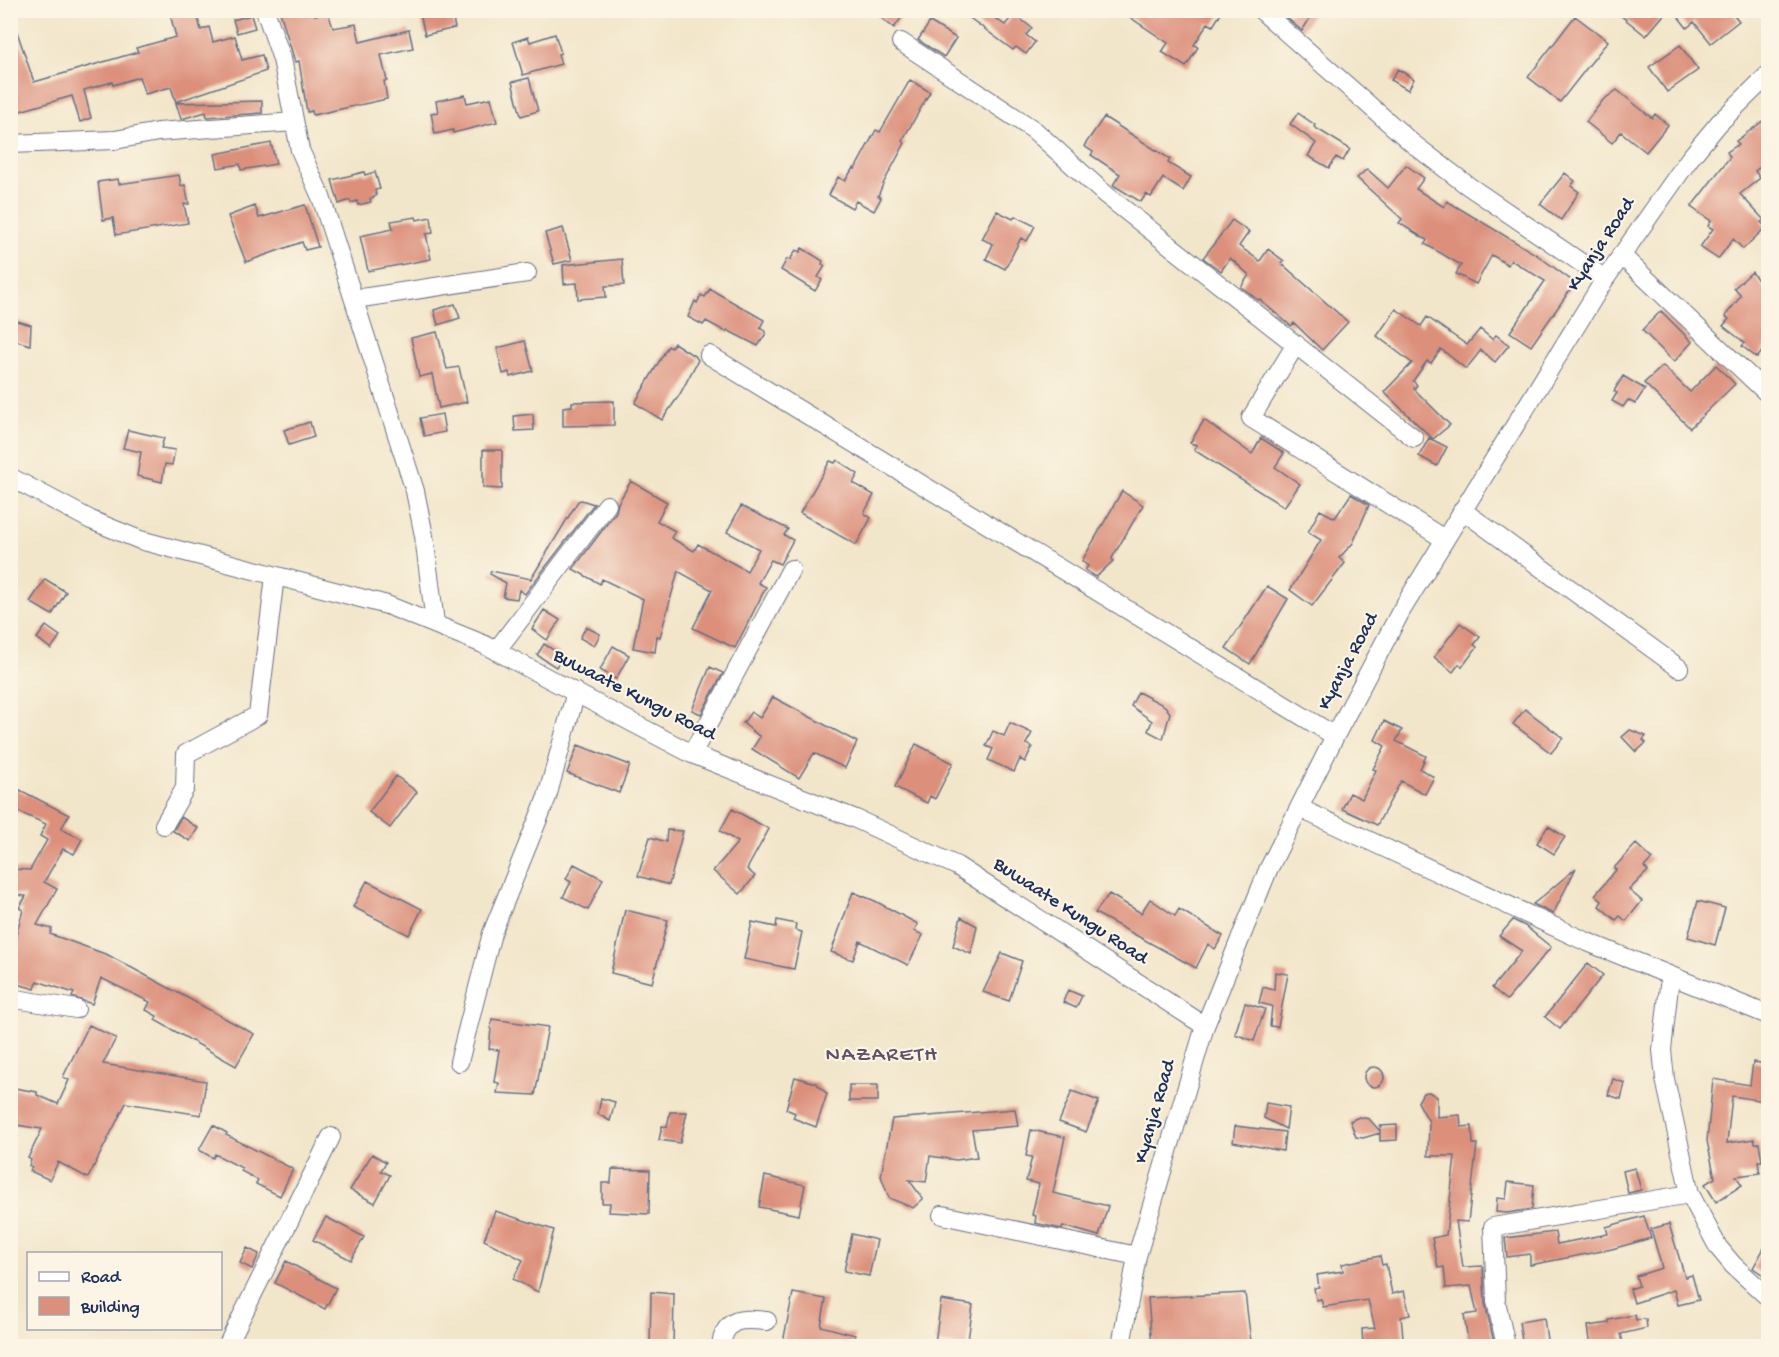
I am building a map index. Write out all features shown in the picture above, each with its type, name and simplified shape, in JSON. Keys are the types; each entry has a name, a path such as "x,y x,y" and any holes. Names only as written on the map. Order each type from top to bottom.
{"street":[{"path":"265,10 282,59 300,150 321,196 415,491 424,537 435,623"},
{"path":"1261,10 1421,150 1467,185 1605,279"},
{"path":"901,42 1034,129 1106,195 1414,438"},
{"name":"Kyanja Road","path":"1121,1347 1137,1256 1205,1026 1268,870 1335,736 1401,611 1605,279 1690,158 1719,123 1768,75"},
{"path":"10,144 115,140 158,132 294,123"},
{"path":"1621,255 1768,394"},
{"path":"355,299 527,273"},
{"path":"1296,344 1251,418 1444,539"},
{"path":"709,355 1335,736"},
{"name":"Buwaate Kungu Road","path":"10,477 91,520 140,540 387,605 435,623 496,651 692,754 856,819 957,866 1205,1026"},
{"path":"496,651 607,505"},
{"path":"1462,510 1679,668"},
{"path":"692,754 791,569"},
{"path":"164,825 185,788 186,754 258,715 275,576"},
{"path":"459,1062 492,933 547,798 576,692"},
{"path":"1299,808 1585,941 1768,1015"},
{"path":"1670,977 1664,1020 1663,1060 1677,1143 1690,1194 1718,1247 1733,1265 1768,1297"},
{"path":"10,998 76,1009"},
{"path":"227,1347 331,1137"},
{"path":"1506,1347 1496,1301 1493,1227 1690,1194"},
{"path":"942,1215 1137,1256"},
{"path":"721,1347 722,1338 734,1322 741,1319 767,1321"}],"building":[{"path":"169,10 196,10 201,30 209,27 213,42 235,36 242,60 262,55 266,71 176,102 171,87 145,94 139,77 113,85 112,82 84,90 91,118 80,122 72,96 10,114 10,20 13,20 34,82 138,52 136,48 176,37"},
{"path":"314,10 315,15 328,12 333,28 356,24 360,42 409,30 413,48 381,55 387,81 384,81 387,99 313,115 312,111 307,112 299,61 295,62 280,12"},
{"path":"419,10 451,10 455,28 425,35"},
{"path":"871,10 907,10 894,28"},
{"path":"959,10 983,10 1005,25 1014,14 1032,28 1026,35 1035,42 1026,54 1016,47 1013,50"},
{"path":"1119,10 1223,10 1213,26 1208,23 1194,45 1198,47 1186,67 1162,52 1168,43"},
{"path":"1293,10 1315,10 1302,31 1286,17"},
{"path":"1614,10 1668,10 1646,36"},
{"path":"1673,10 1730,10 1739,21 1711,43 1694,22 1687,28"},
{"path":"251,15 255,28 237,33 233,20"},
{"path":"1575,16 1608,41 1560,102 1528,77"},
{"path":"930,22 956,38 944,57 918,40"},
{"path":"555,34 561,53 558,54 561,64 523,75 513,42 528,37 530,42"},
{"path":"1680,45 1698,70 1667,92 1649,67"},
{"path":"1398,69 1414,79 1408,90 1391,80"},
{"path":"529,78 538,111 521,116 512,82"},
{"path":"910,80 930,92 902,141 905,143 883,184 878,196 881,198 874,211 856,201 852,208 829,195 838,177 845,181 853,168 855,169 876,130 880,132"},
{"path":"1617,90 1652,118 1655,114 1668,125 1646,152 1621,132 1612,143 1586,122 1603,100"},
{"path":"465,95 467,103 491,98 497,122 453,133 453,130 435,134 431,113 438,112 436,101"},
{"path":"262,101 262,113 207,117 206,112 181,119 176,103"},
{"path":"1298,113 1315,125 1314,127 1350,149 1343,161 1336,157 1329,168 1308,156 1316,143 1290,124"},
{"path":"1104,117 1170,159 1168,163 1191,177 1183,191 1163,178 1151,197 1146,194 1141,202 1113,185 1120,174 1091,155 1093,152 1084,146"},
{"path":"1763,121 1768,128 1768,161 1755,171 1760,178 1740,194 1764,220 1761,222 1766,227 1743,249 1733,239 1718,259 1700,247 1713,229 1708,226 1711,221 1691,207 1730,157 1727,152 1739,144 1736,141"},
{"path":"271,143 276,164 241,170 240,164 218,168 215,154"},
{"path":"1406,165 1424,178 1416,189 1444,207 1447,201 1537,255 1575,283 1531,346 1510,332 1545,281 1511,260 1508,265 1492,255 1476,284 1456,274 1461,265 1425,244 1427,240 1399,223 1402,219 1357,178 1367,169 1388,188"},
{"path":"364,172 365,175 375,172 380,189 375,190 376,196 370,199 371,202 358,205 357,201 351,203 350,200 339,204 332,180"},
{"path":"1565,173 1575,181 1571,186 1579,192 1561,220 1540,204"},
{"path":"179,175 181,186 185,185 189,204 184,204 188,223 116,235 113,218 103,220 98,182 118,179 119,184"},
{"path":"305,205 318,247 305,250 302,242 246,262 228,216 255,206 259,218"},
{"path":"997,211 1013,219 1015,216 1035,226 1027,241 1021,238 1005,269 986,259 993,244 982,239"},
{"path":"416,217 417,220 431,217 433,233 426,234 431,259 368,271 360,236 393,229 391,221"},
{"path":"1232,220 1249,232 1239,246 1260,261 1268,249 1284,261 1281,263 1348,322 1322,350 1294,323 1291,326 1241,287 1249,275 1230,258 1221,271 1203,258"},
{"path":"563,228 572,260 554,264 545,233"},
{"path":"802,248 823,261 822,264 825,266 818,277 822,280 815,291 781,270 787,259 790,260 796,250 800,252"},
{"path":"622,259 624,285 605,286 606,297 578,299 577,283 564,284 563,265"},
{"path":"1752,272 1768,294 1768,344 1757,358 1742,346 1745,343 1723,326 1729,319 1725,316 1741,296 1734,288"},
{"path":"710,289 764,320 760,328 766,332 758,346 706,321 703,325 688,317 695,301 697,303 701,295 705,297"},
{"path":"455,304 460,318 438,325 434,310"},
{"path":"1396,309 1421,326 1427,317 1467,345 1480,329 1492,339 1496,335 1509,345 1495,362 1481,350 1466,369 1441,349 1431,363 1427,361 1413,381 1417,385 1414,389 1450,425 1433,439 1384,392 1412,363 1377,336"},
{"path":"1661,311 1692,342 1674,362 1642,330"},
{"path":"10,319 31,325 30,345 10,339"},
{"path":"437,332 447,369 459,367 467,402 439,408 432,374 419,377 411,338"},
{"path":"525,341 533,371 510,377 509,372 503,374 497,348"},
{"path":"674,343 698,360 680,394 662,420 635,403 668,346 671,348"},
{"path":"1716,365 1735,384 1690,428 1644,383 1663,366 1690,392"},
{"path":"1623,376 1645,389 1635,404 1628,400 1623,407 1612,401 1617,393 1614,391"},
{"path":"614,401 614,425 563,426 563,407 572,406 572,402"},
{"path":"442,414 445,432 424,436 420,418"},
{"path":"533,414 534,430 515,431 514,416"},
{"path":"1204,420 1252,454 1261,438 1284,453 1275,467 1300,484 1284,507 1194,450 1197,445 1190,443"},
{"path":"310,422 314,437 289,445 284,430"},
{"path":"128,430 164,438 161,448 175,450 172,465 165,464 162,482 137,476 141,452 123,448"},
{"path":"1429,438 1447,447 1437,466 1419,456"},
{"path":"483,450 502,450 502,489 483,488"},
{"path":"837,460 858,474 853,483 874,495 864,513 871,518 856,545 800,513 830,461 835,463"},
{"path":"631,481 667,502 657,521 675,531 671,538 694,551 698,544 747,571 759,549 727,532 741,506 788,529 784,535 793,540 780,564 771,560 758,583 766,587 735,648 693,628 712,590 678,571 660,637 657,636 655,652 633,648 643,599 602,579 600,584 573,569 616,512 618,503"},
{"path":"1122,491 1143,505 1112,558 1113,561 1096,577 1085,570 1088,566 1082,561"},
{"path":"1351,494 1369,505 1353,543 1339,558 1345,563 1312,606 1290,590 1321,540 1308,532 1320,510 1335,518"},
{"path":"578,501 594,504 525,594 519,590 517,599 503,597 506,583 490,574 491,571 531,579"},
{"path":"45,579 66,592 52,615 30,602"},
{"path":"1267,586 1288,599 1250,664 1226,648"},
{"path":"544,610 560,620 547,640 532,629"},
{"path":"1460,623 1480,637 1474,645 1477,647 1462,667 1459,664 1453,672 1434,657"},
{"path":"46,626 60,636 51,649 37,638"},
{"path":"586,627 600,634 594,646 580,638"},
{"path":"544,644 563,656 556,667 537,655"},
{"path":"613,646 629,655 616,679 600,670"},
{"path":"710,667 723,673 701,714 692,710"},
{"path":"1138,692 1165,706 1170,713 1163,739 1148,731 1152,721 1131,706"},
{"path":"773,697 857,742 845,768 814,753 799,778 752,749 760,737 743,723 751,712 760,718"},
{"path":"1525,709 1563,738 1551,753 1513,724"},
{"path":"1384,721 1402,730 1396,741 1426,756 1420,769 1434,777 1425,794 1401,781 1377,825 1342,809 1350,793 1362,799 1376,770 1373,769 1385,746 1375,740"},
{"path":"1010,723 1032,733 1026,744 1032,747 1025,762 1020,759 1014,772 988,760 993,749 986,746 993,731 1004,736"},
{"path":"1630,730 1646,736 1643,740 1646,743 1636,752 1622,737"},
{"path":"916,744 953,763 935,799 930,796 927,803 895,787"},
{"path":"578,745 630,765 619,793 567,773"},
{"path":"396,776 417,792 390,828 369,812"},
{"path":"10,785 69,815 61,829 82,839 74,854 63,849 44,882 57,889 37,925 52,929 50,934 108,955 254,1034 236,1066 155,1020 157,1016 146,1010 150,1002 101,978 92,1004 72,997 74,993 37,981 35,989 10,982 10,937 15,939 23,910 19,908 26,896 10,894 10,869 30,870 47,840 40,836 46,824 10,808"},
{"path":"732,809 769,829 747,869 755,876 740,894 713,871 738,842 720,831"},
{"path":"181,817 198,828 190,841 173,831"},
{"path":"1548,826 1565,837 1554,854 1537,843"},
{"path":"667,830 683,831 669,885 638,876 650,837 666,842"},
{"path":"1636,844 1652,859 1644,867 1648,871 1629,890 1642,901 1626,921 1620,916 1616,920 1599,906 1602,901 1595,895 1616,870 1614,868"},
{"path":"574,864 603,879 588,910 563,897 571,882 566,879"},
{"path":"1576,868 1553,914 1533,904 1543,896"},
{"path":"367,881 422,909 409,935 353,907"},
{"path":"853,892 918,924 914,931 923,935 908,965 860,941 853,960 831,952"},
{"path":"1109,894 1141,913 1150,899 1175,916 1179,909 1223,936 1215,949 1208,944 1196,968 1095,913"},
{"path":"1698,901 1725,908 1715,945 1688,937"},
{"path":"625,910 668,920 652,983 611,973"},
{"path":"961,917 977,926 971,954 953,946"},
{"path":"777,920 796,924 795,930 802,932 794,969 744,959 752,922 776,927"},
{"path":"1513,920 1525,926 1551,947 1507,1000 1492,988 1522,951 1499,936"},
{"path":"1002,953 1022,961 1009,1001 983,992"},
{"path":"1588,963 1603,975 1560,1029 1545,1017"},
{"path":"1275,972 1288,974 1278,1027 1270,1026 1272,1006 1259,1003 1263,987 1274,990"},
{"path":"1068,990 1082,996 1076,1008 1063,1002"},
{"path":"1245,1003 1265,1009 1254,1041 1235,1034"},
{"path":"492,1019 548,1027 535,1095 497,1093 499,1083 494,1082 499,1050 489,1049"},
{"path":"89,1025 116,1038 103,1064 206,1081 201,1115 126,1103 88,1178 58,1162 50,1180 30,1171 32,1167 29,1166 31,1160 28,1158 42,1129 10,1124 14,1088 37,1092 37,1095 58,1104 69,1080 63,1077"},
{"path":"1753,1062 1768,1064 1768,1092 1766,1092 1765,1101 1732,1096 1727,1143 1754,1139 1755,1143 1759,1143 1762,1161 1758,1161 1760,1173 1736,1176 1742,1185 1716,1202 1705,1184 1715,1178 1707,1141 1713,1079 1750,1085"},
{"path":"1374,1067 1381,1070 1384,1077 1381,1084 1374,1087 1367,1084 1364,1077 1367,1070"},
{"path":"795,1077 816,1083 827,1094 816,1127 793,1118 795,1113 786,1109"},
{"path":"1613,1079 1625,1083 1621,1099 1608,1095"},
{"path":"849,1085 878,1085 878,1101 849,1101"},
{"path":"1072,1091 1099,1101 1086,1132 1059,1122"},
{"path":"1429,1092 1437,1097 1437,1117 1460,1115 1461,1127 1472,1126 1473,1144 1477,1144 1468,1222 1456,1221 1463,1267 1483,1266 1485,1303 1495,1347 1469,1347 1464,1315 1477,1313 1471,1286 1446,1288 1444,1267 1438,1268 1432,1238 1446,1235 1455,1156 1428,1156 1429,1122 1418,1102 1423,1093"},
{"path":"601,1098 615,1102 610,1121 598,1114"},
{"path":"1266,1103 1289,1107 1286,1129 1264,1118"},
{"path":"1015,1109 1018,1126 972,1130 977,1157 956,1160 930,1156 926,1182 909,1180 923,1199 913,1208 889,1198 881,1176 892,1119"},
{"path":"670,1112 687,1112 680,1143 659,1140 662,1126 667,1127"},
{"path":"1359,1117 1369,1119 1380,1131 1380,1126 1397,1125 1397,1140 1380,1141 1380,1133 1363,1138 1356,1137 1350,1121"},
{"path":"213,1125 227,1133 226,1135 293,1169 280,1196 256,1184 258,1180 241,1171 242,1168 215,1154 213,1158 199,1150"},
{"path":"1235,1126 1285,1132 1283,1151 1233,1142"},
{"path":"1031,1130 1065,1137 1053,1193 1108,1206 1099,1236 1063,1226 1062,1229 1035,1223 1036,1216 1032,1215 1039,1184 1026,1181 1032,1157 1026,1156"},
{"path":"372,1154 386,1162 381,1171 390,1175 375,1203 350,1190"},
{"path":"1635,1168 1641,1190 1628,1193 1623,1171"},
{"path":"612,1169 650,1170 649,1214 609,1212 610,1203 602,1203 602,1183 611,1183"},
{"path":"765,1176 805,1185 799,1215 759,1207"},
{"path":"1508,1182 1534,1185 1532,1209 1507,1213 1496,1212 1497,1198 1506,1199"},
{"path":"495,1211 554,1230 538,1292 513,1279 523,1260 484,1240"},
{"path":"1644,1216 1651,1238 1612,1249 1530,1265 1530,1254 1507,1257 1505,1238 1555,1232 1557,1244 1608,1234 1606,1227"},
{"path":"326,1217 364,1237 351,1260 313,1240"},
{"path":"1669,1224 1685,1277 1692,1275 1699,1300 1678,1305 1674,1290 1634,1303 1630,1289 1639,1286 1636,1276 1662,1268 1651,1229"},
{"path":"852,1234 877,1240 869,1276 844,1271"},
{"path":"1768,1241 1768,1278 1753,1268"},
{"path":"247,1248 259,1254 252,1269 240,1263"},
{"path":"1380,1256 1382,1265 1386,1264 1392,1294 1404,1291 1410,1315 1401,1317 1404,1347 1363,1347 1362,1329 1375,1328 1368,1300 1323,1307 1321,1299 1316,1300 1314,1288 1319,1287 1317,1275 1343,1271 1342,1264"},
{"path":"286,1261 336,1288 325,1309 275,1283"},
{"path":"651,1292 674,1294 673,1347 650,1347"},
{"path":"793,1293 826,1299 821,1326 855,1335 852,1347 782,1347"},
{"path":"1245,1293 1251,1342 1216,1347 1152,1347 1148,1298"},
{"path":"941,1300 973,1305 967,1347 935,1343"},
{"path":"1635,1315 1636,1320 1646,1319 1647,1328 1621,1334 1623,1343 1591,1347 1588,1326 1609,1323 1609,1320"},
{"path":"1544,1318 1548,1347 1523,1347 1519,1322"}],"district":[{"name":"NAZARETH","path":"882,1056"}]}
